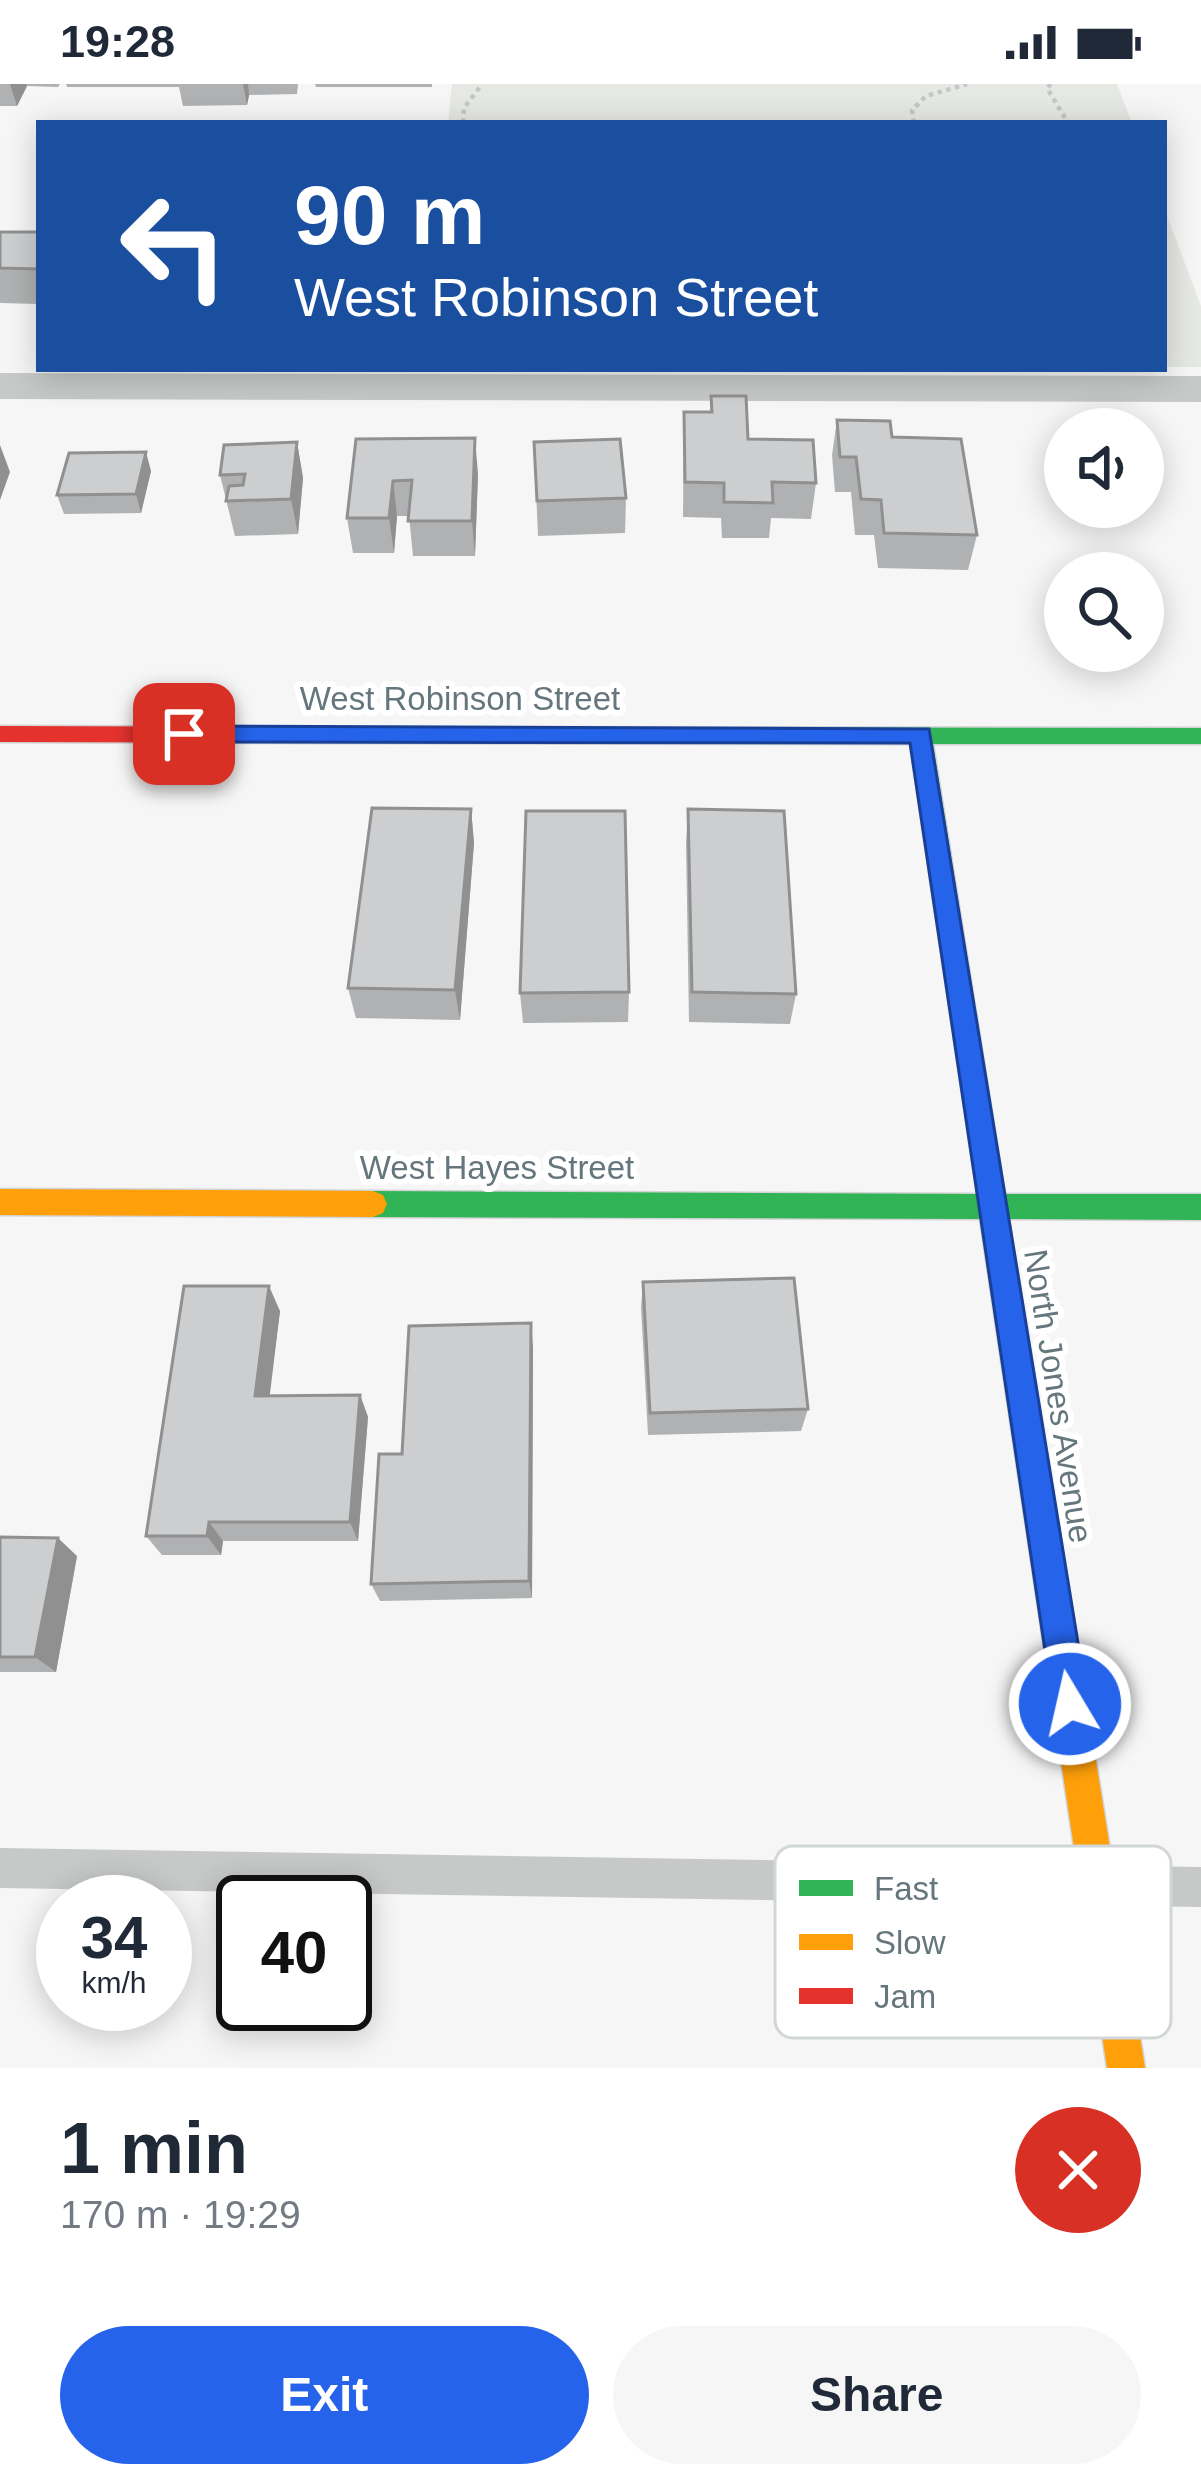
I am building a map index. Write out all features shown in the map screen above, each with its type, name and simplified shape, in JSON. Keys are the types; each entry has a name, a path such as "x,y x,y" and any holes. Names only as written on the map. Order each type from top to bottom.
{"street":[{"path":"0,386 1201,389"},
{"name":"West Robinson Street","path":"0,734 1201,736"},
{"name":"North Jones Avenue","path":"920,735 1093,1846"},
{"name":"West Hayes Street","path":"0,1202 1201,1207"},
{"name":"North Jones Avenue","path":"1122,2038 1126,2068"}],"lane":[{"path":"0,1868 775,1880"},
{"path":"1171,1886 1201,1887"}],"path":[{"path":"464,120 464,108 482,84"},
{"path":"914,120 912,110 919,101 967,84"},
{"path":"1036,84 1049,86 1066,120"}],"shaded area":[{"path":"452,84 1117,84 1131,120 448,120"},
{"path":"1167,216 1201,306 1201,367 1167,367"}],"building":[{"path":"0,232 36,232 36,269 0,268"},
{"path":"711,396 746,396 748,439 813,440 816,483 772,482 773,503 724,502 724,483 685,482 684,412 712,412"},
{"path":"837,420 890,421 892,437 961,439 977,535 884,533 881,500 861,499 856,457 840,457"},
{"path":"475,438 472,521 408,521 412,480 393,481 389,518 347,518 356,439"},
{"path":"620,439 626,498 537,501 534,442"},
{"path":"297,442 291,499 226,501 229,486 243,485 245,474 220,475 224,445"},
{"path":"146,452 136,494 57,495 69,453"},
{"path":"372,808 471,809 455,990 348,988"},
{"path":"688,809 784,811 796,994 692,992"},
{"path":"526,811 625,811 629,992 520,993"},
{"path":"794,1278 808,1409 650,1413 643,1282"},
{"path":"184,1286 269,1286 255,1396 360,1395 350,1522 209,1522 207,1536 146,1536"},
{"path":"531,1323 529,1581 371,1584 379,1454 402,1454 409,1326"},
{"path":"0,1537 58,1538 35,1657 0,1657"}],"traffic: fast":[{"path":"327,735 1201,736"},
{"path":"920,735 1063,1661"},
{"path":"373,1204 1201,1207"}],"traffic: slow":[{"path":"0,1202 373,1204"},
{"path":"1063,1661 1092,1846"},
{"path":"1121,2038 1126,2068"}],"traffic: jam":[{"path":"0,734 327,735"}],"route":[{"path":"184,734 920,735 1070,1704"}]}
